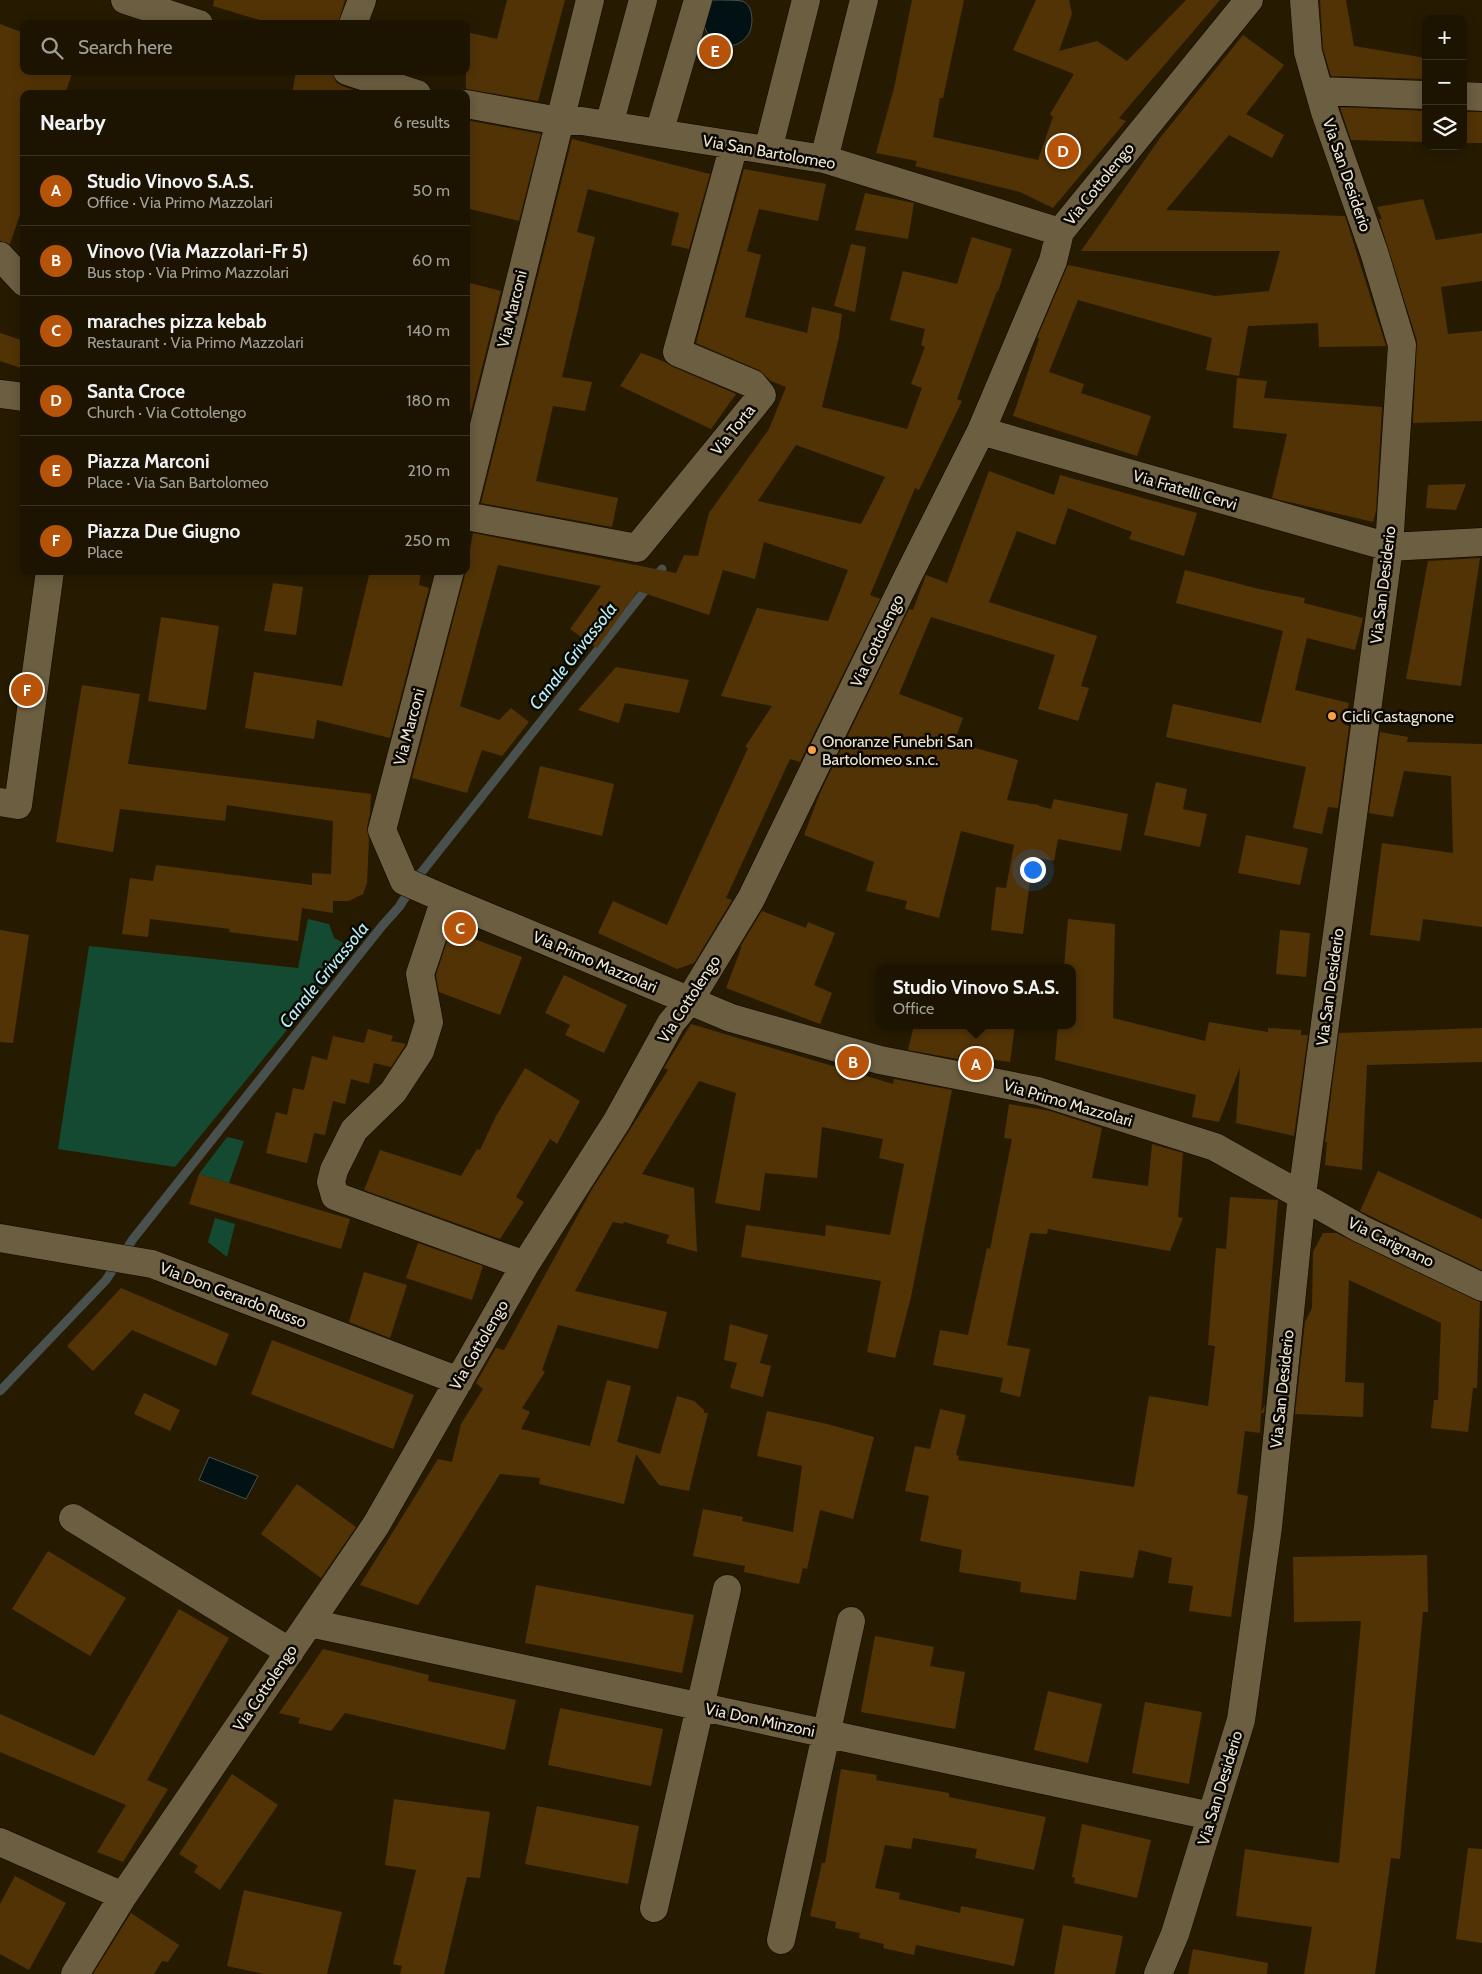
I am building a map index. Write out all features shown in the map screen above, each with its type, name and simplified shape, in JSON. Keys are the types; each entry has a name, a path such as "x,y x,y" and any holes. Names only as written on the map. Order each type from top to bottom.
{"street":[{"path":"125,0 187,20"},
{"path":"354,20 362,0"},
{"name":"Via Marconi","path":"470,482 590,0"},
{"path":"609,125 643,0"},
{"path":"659,133 698,0"},
{"path":"768,150 806,0"},
{"path":"824,159 864,0"},
{"name":"Via Cottolengo","path":"75,1974 123,1896 376,1525 525,1265 617,1121 671,1023 689,1001 751,899 908,576 981,431 1053,261 1060,232 1249,0"},
{"name":"Via San Desiderio","path":"1158,1974 1175,1934 1241,1720 1268,1527 1302,1194 1389,548 1402,345 1374,252 1325,112 1308,52 1304,0"},
{"path":"359,75 404,90"},
{"path":"1320,92 1422,95"},
{"path":"1467,96 1482,97"},
{"name":"Via San Bartolomeo","path":"470,105 559,121 582,121 824,159 1060,232"},
{"name":"Via Torta","path":"470,517 637,548 762,395 753,384 677,352 734,145"},
{"path":"0,256 20,278"},
{"path":"0,394 20,397"},
{"name":"Via Fratelli Cervi","path":"981,431 1389,548 1482,542"},
{"path":"0,802 18,805 49,575"},
{"name":"Via Marconi","path":"411,884 382,830 449,575"},
{"name":"Via Primo Mazzolari","path":"411,884 731,1018 880,1060 1038,1091 1215,1147 1302,1194"},
{"path":"445,899 420,974 429,1022 420,1051 393,1092 354,1130 334,1170 332,1182 335,1196 525,1265"},
{"name":"Via Carignano","path":"1302,1194 1361,1229 1482,1287"},
{"name":"Via Don Gerardo Russo","path":"0,1238 120,1257 152,1264 458,1381"},
{"path":"73,1518 290,1652"},
{"path":"654,1908 727,1589"},
{"path":"781,1940 851,1621"},
{"name":"Via Don Minzoni","path":"310,1623 1211,1816"},
{"path":"0,1842 123,1896"}],"green space":[{"path":"308,919 329,924 334,938 354,948 175,1167 58,1149 89,946 298,968"},
{"path":"227,1137 244,1141 229,1183 199,1174"},
{"path":"215,1218 235,1224 227,1257 208,1242"}],"shaded area":[{"path":"714,0 742,1 749,7 752,16 750,31 739,43 729,46 720,44 711,38 706,30 704,20 706,10"},
{"path":"209,1457 258,1476 246,1499 199,1480"}],"building":[{"path":"214,0 345,0 339,20 260,20 213,6"},
{"path":"507,0 565,0 538,101 466,89 466,75 470,75 470,33 497,39"},
{"path":"912,0 964,0 943,98 940,98 933,137 1038,160 1053,117 1050,114 1074,74 1013,50 1036,0 1069,0 1072,14 1059,51 1097,41 1127,61 1186,0 1220,0 1119,118 1126,121 1053,208 1020,192 915,166 917,161 876,153 894,88"},
{"path":"1320,0 1346,0 1354,46 1422,57 1422,79 1331,76 1323,49"},
{"path":"0,24 20,32 20,75 72,75 66,90 20,90 20,215 10,244 0,241"},
{"path":"1243,35 1284,65 1246,114 1284,135 1272,158 1229,135 1166,210 1345,216 1386,346 1319,347 1318,323 1248,326 1239,376 1206,370 1212,338 1078,300 1049,372 1084,384 1081,393 1151,416 1137,456 1013,416 1039,339 1037,338 1068,265 1215,296 1269,291 1280,251 1081,251 1160,138"},
{"path":"295,75 333,75 336,82 354,90 293,90"},
{"path":"1340,107 1422,111 1422,142 1351,140"},
{"path":"1467,112 1482,112 1482,143 1467,143"},
{"path":"470,121 541,134 519,221 470,209"},
{"path":"572,139 710,174 689,249 671,245 679,213 588,189 577,232 595,237 562,377 592,382 585,411 553,406 536,481 618,498 612,527 481,503"},
{"path":"744,169 826,184 818,221 759,209 747,251 761,255 745,317 807,333 812,307 842,314 839,337 822,407 907,429 922,388 911,384 925,347 921,345 925,329 890,320 903,271 957,284 972,237 1012,249 998,292 957,399 962,401 919,490 915,488 870,595 880,599 800,762 790,759 726,898 732,900 694,963 677,969 598,933 613,901 667,925 748,748 745,747 772,706 721,696 757,608 828,621 848,570 764,542 755,579 723,570 709,615 638,591 597,648 570,629 601,586 498,565 460,706 499,720 511,708 529,722 502,756 482,750 467,793 412,778 465,575 470,575 470,549 473,533 676,573 684,555 698,556 709,513 769,429 786,387 771,381 759,370 696,343","holes":["796,445 885,477 861,524 758,501"]},
{"path":"865,193 914,203 908,239 855,230"},
{"path":"1423,199 1436,240 1482,233 1482,281 1441,287 1448,334 1482,331 1482,421 1413,423 1417,341 1379,219 1382,219 1377,207"},
{"path":"851,244 866,247 855,312 834,306"},
{"path":"470,283 501,291 470,416"},
{"path":"0,333 20,340 20,368 0,361"},
{"path":"641,353 736,394 711,429 620,386"},
{"path":"1237,378 1267,381 1264,398 1382,407 1376,511 1373,522 1272,498 1287,434 1233,428"},
{"path":"989,471 1054,495 1060,475 1197,513 1184,556 1129,539 1132,532 1068,508 1055,545 1017,531 989,602 1097,636 1081,686 1089,688 1078,721 1038,709 1055,655 931,617 899,694 963,718 954,742 1018,760 1007,800 1039,805 1051,809 1054,799 1128,814 1121,851 1058,839 1054,861 1033,857 1023,934 991,930 996,887 1006,888 1014,845 961,831 939,918 905,909 907,901 866,891 874,862 804,835 820,793 909,609 913,610 926,575 947,583"},
{"path":"1466,484 1456,510 1426,508 1428,485"},
{"path":"1480,558 1461,686 1406,679 1428,561"},
{"path":"1185,570 1259,589 1305,598 1304,603 1363,618 1355,650 1307,638 1295,690 1349,703 1344,724 1349,726 1338,808 1328,807 1322,834 1293,828 1306,767 1166,737 1173,704 1261,723 1283,631 1176,603"},
{"path":"369,575 420,575 419,585 429,588 390,738 317,720 314,739 245,728 254,672 342,686"},
{"path":"273,583 303,587 296,635 264,631"},
{"path":"161,617 219,626 206,710 148,701"},
{"path":"616,667 689,680 679,713 625,703 619,723 578,710"},
{"path":"82,685 140,694 128,764 371,794 367,827 369,839 367,883 363,894 349,901 333,901 333,913 302,908 298,941 229,932 230,929 150,919 148,937 122,934 130,878 153,881 156,865 312,885 312,873 331,874 333,821 227,805 225,821 120,809 113,852 56,842"},
{"path":"1380,732 1408,737 1407,742 1482,744 1482,927 1423,919 1420,941 1370,935 1382,843 1453,853 1451,776 1404,771 1393,817 1369,813"},
{"path":"540,766 614,784 602,836 528,818"},
{"path":"1156,782 1187,789 1183,809 1207,814 1200,847 1144,835"},
{"path":"1246,835 1308,848 1300,885 1238,873"},
{"path":"762,911 806,928 808,922 835,933 814,985 832,993 820,1024 726,988 742,946 740,947"},
{"path":"1068,919 1115,924 1113,1018 1205,1041 1209,1022 1268,1032 1268,1028 1301,1030 1301,1035 1308,1035 1294,1136 1236,1123 1240,1067 1219,1122 1192,1117 1196,1095 1055,1060 1058,1029 1076,1029 1076,964 1064,964"},
{"path":"0,930 29,935 13,1043 0,1042"},
{"path":"451,930 522,957 500,1015 439,992 436,975"},
{"path":"1280,930 1310,933 1306,977 1276,974"},
{"path":"564,975 627,1005 604,1053 565,1035 570,1025 545,1013"},
{"path":"691,1024 893,1084 894,1079 952,1090 911,1297 895,1358 867,1352 881,1281 741,1257 746,1225 825,1236 826,1225 890,1235 904,1164 879,1158 883,1139 822,1127 817,1178 765,1173 760,1211 715,1203 736,1093 699,1081 642,1174 694,1188 697,1252 666,1243 669,1235 624,1222 623,1224 613,1222 575,1291 667,1312 658,1349 558,1325 542,1370 545,1372 522,1408 530,1412 521,1429 590,1446 607,1380 631,1386 617,1442 660,1454 677,1396 694,1401 704,1410 704,1413 708,1413 689,1491 659,1485 636,1454 624,1504 539,1484 540,1478 500,1474 418,1605 360,1585 438,1459 452,1462 461,1424 483,1389 476,1383 496,1348 504,1350 591,1191 668,1070 664,1068"},
{"path":"1482,1028 1482,1062 1367,1065 1362,1170 1325,1165 1327,1142 1325,1142 1339,1033"},
{"path":"368,1029 393,1036 391,1041 406,1044 391,1067 374,1063 369,1084 351,1079 345,1104 333,1101 325,1135 314,1133 307,1163 266,1153 276,1112 287,1115 293,1088 304,1090 312,1056 327,1060 333,1036 364,1043"},
{"path":"913,1029 1014,1029 1010,1062 959,1055 958,1059 908,1050"},
{"path":"525,1068 580,1101 557,1144 550,1139 516,1197 524,1202 500,1239 364,1190 380,1150 461,1176 477,1149 480,1150 496,1116"},
{"path":"1009,1104 1050,1111 1102,1128 1092,1178 1148,1186 1152,1144 1183,1153 1178,1217 1183,1218 1170,1251 1048,1229 1047,1234 1030,1233 1007,1345 1030,1349 1020,1397 1000,1392 1003,1378 933,1365 940,1330 968,1335 987,1248 990,1249 1012,1139 1004,1138"},
{"path":"1378,1171 1482,1219 1482,1270 1360,1211"},
{"path":"199,1174 350,1219 341,1249 189,1204"},
{"path":"1230,1197 1278,1200 1261,1412 1265,1405 1264,1413 1261,1413 1260,1433 1245,1431 1237,1494 1248,1496 1231,1617 1189,1611 1193,1586 1168,1583 1172,1558 1139,1550 1133,1578 1080,1571 1076,1600 1020,1592 1021,1582 959,1572 962,1550 920,1541 929,1496 905,1491 915,1446 930,1449 940,1409 966,1415 956,1455 959,1456 958,1460 1134,1487 1149,1396 1208,1406 1215,1346 1208,1345 1216,1248 1226,1249"},
{"path":"1323,1233 1336,1233 1480,1302 1477,1388 1473,1388 1468,1432 1431,1428 1434,1400 1438,1400 1441,1323 1349,1280 1345,1382 1364,1383 1363,1417 1295,1414 1305,1322 1312,1308 1313,1252"},
{"path":"418,1243 483,1266 472,1300 406,1278"},
{"path":"364,1272 407,1285 390,1338 349,1322"},
{"path":"121,1288 229,1334 216,1366 132,1330 93,1371 67,1346"},
{"path":"730,1324 768,1335 760,1363 771,1366 763,1397 730,1388 737,1363 724,1360"},
{"path":"272,1340 414,1395 393,1449 251,1394"},
{"path":"144,1393 180,1410 170,1431 134,1414"},
{"path":"767,1411 827,1424 874,1437 853,1519 820,1510 807,1569 803,1568 799,1584 744,1572 745,1566 693,1556 703,1509 743,1517 742,1521 793,1532 802,1466 757,1456"},
{"path":"297,1484 356,1527 321,1578 261,1534"},
{"path":"48,1551 126,1598 90,1656 12,1609"},
{"path":"1427,1555 1428,1612 1423,1612 1400,1859 1391,1858 1375,1974 1304,1974 1312,1927 1236,1916 1245,1849 1339,1863 1361,1621 1294,1622 1293,1557"},
{"path":"536,1585 694,1615 682,1673 525,1643"},
{"path":"179,1609 229,1638 147,1780 168,1789 123,1862 97,1852 126,1805 0,1752 0,1714 94,1756"},
{"path":"875,1636 934,1647 930,1666 965,1672 955,1729 861,1712"},
{"path":"323,1649 429,1675 428,1681 516,1700 505,1750 345,1713 331,1731 298,1723 300,1718 279,1713"},
{"path":"1048,1691 1102,1704 1088,1763 1034,1750"},
{"path":"1145,1702 1202,1712 1189,1784 1132,1773"},
{"path":"560,1708 663,1729 651,1786 548,1765"},
{"path":"841,1769 877,1775 876,1780 949,1793 949,1797 1046,1817 1034,1870 975,1858 977,1849 913,1838 911,1849 885,1845 875,1888 900,1893 899,1899 960,1913 961,1906 1024,1919 1014,1966 916,1945 914,1955 883,1948 884,1944 859,1938 860,1933 835,1928 836,1922 810,1916 822,1863 825,1863"},
{"path":"232,1774 278,1805 220,1890 194,1872 198,1866 179,1854"},
{"path":"394,1799 490,1812 480,1878 467,1877 444,1974 400,1974 402,1966 393,1964 416,1870 385,1865"},
{"path":"537,1806 639,1826 628,1884 525,1864"},
{"path":"1082,1824 1151,1840 1137,1898 1074,1883 1075,1878 1072,1877"},
{"path":"1468,1848 1482,1849 1482,1943 1456,1939"},
{"path":"15,1876 66,1903 29,1970 0,1954 0,1904"},
{"path":"244,1890 342,1912 327,1974 264,1974 227,1966"},
{"path":"131,1913 179,1945 168,1962 162,1961 154,1974 93,1974"},
{"path":"1063,1925 1123,1936 1115,1974 1054,1974"},
{"path":"1193,1949 1268,1963 1267,1974 1188,1974"}],"waterway":[{"name":"Canale Grivassola","path":"0,1391 106,1280 133,1239 399,907 421,873 662,569"}],"place":[{"name":"Piazza Marconi","path":"715,51"},
{"name":"Santa Croce","path":"1063,151"},
{"name":"Piazza Due Giugno","path":"27,690"},
{"name":"Cicli Castagnone","path":"1332,716"},
{"name":"Onoranze Funebri San Bartolomeo s.n.c.","path":"812,750"},
{"name":"maraches pizza kebab","path":"460,928"},
{"name":"Vinovo (Via Mazzolari-Fr 5)","path":"853,1062"},
{"name":"Studio Vinovo S.A.S.","path":"976,1064"}]}
